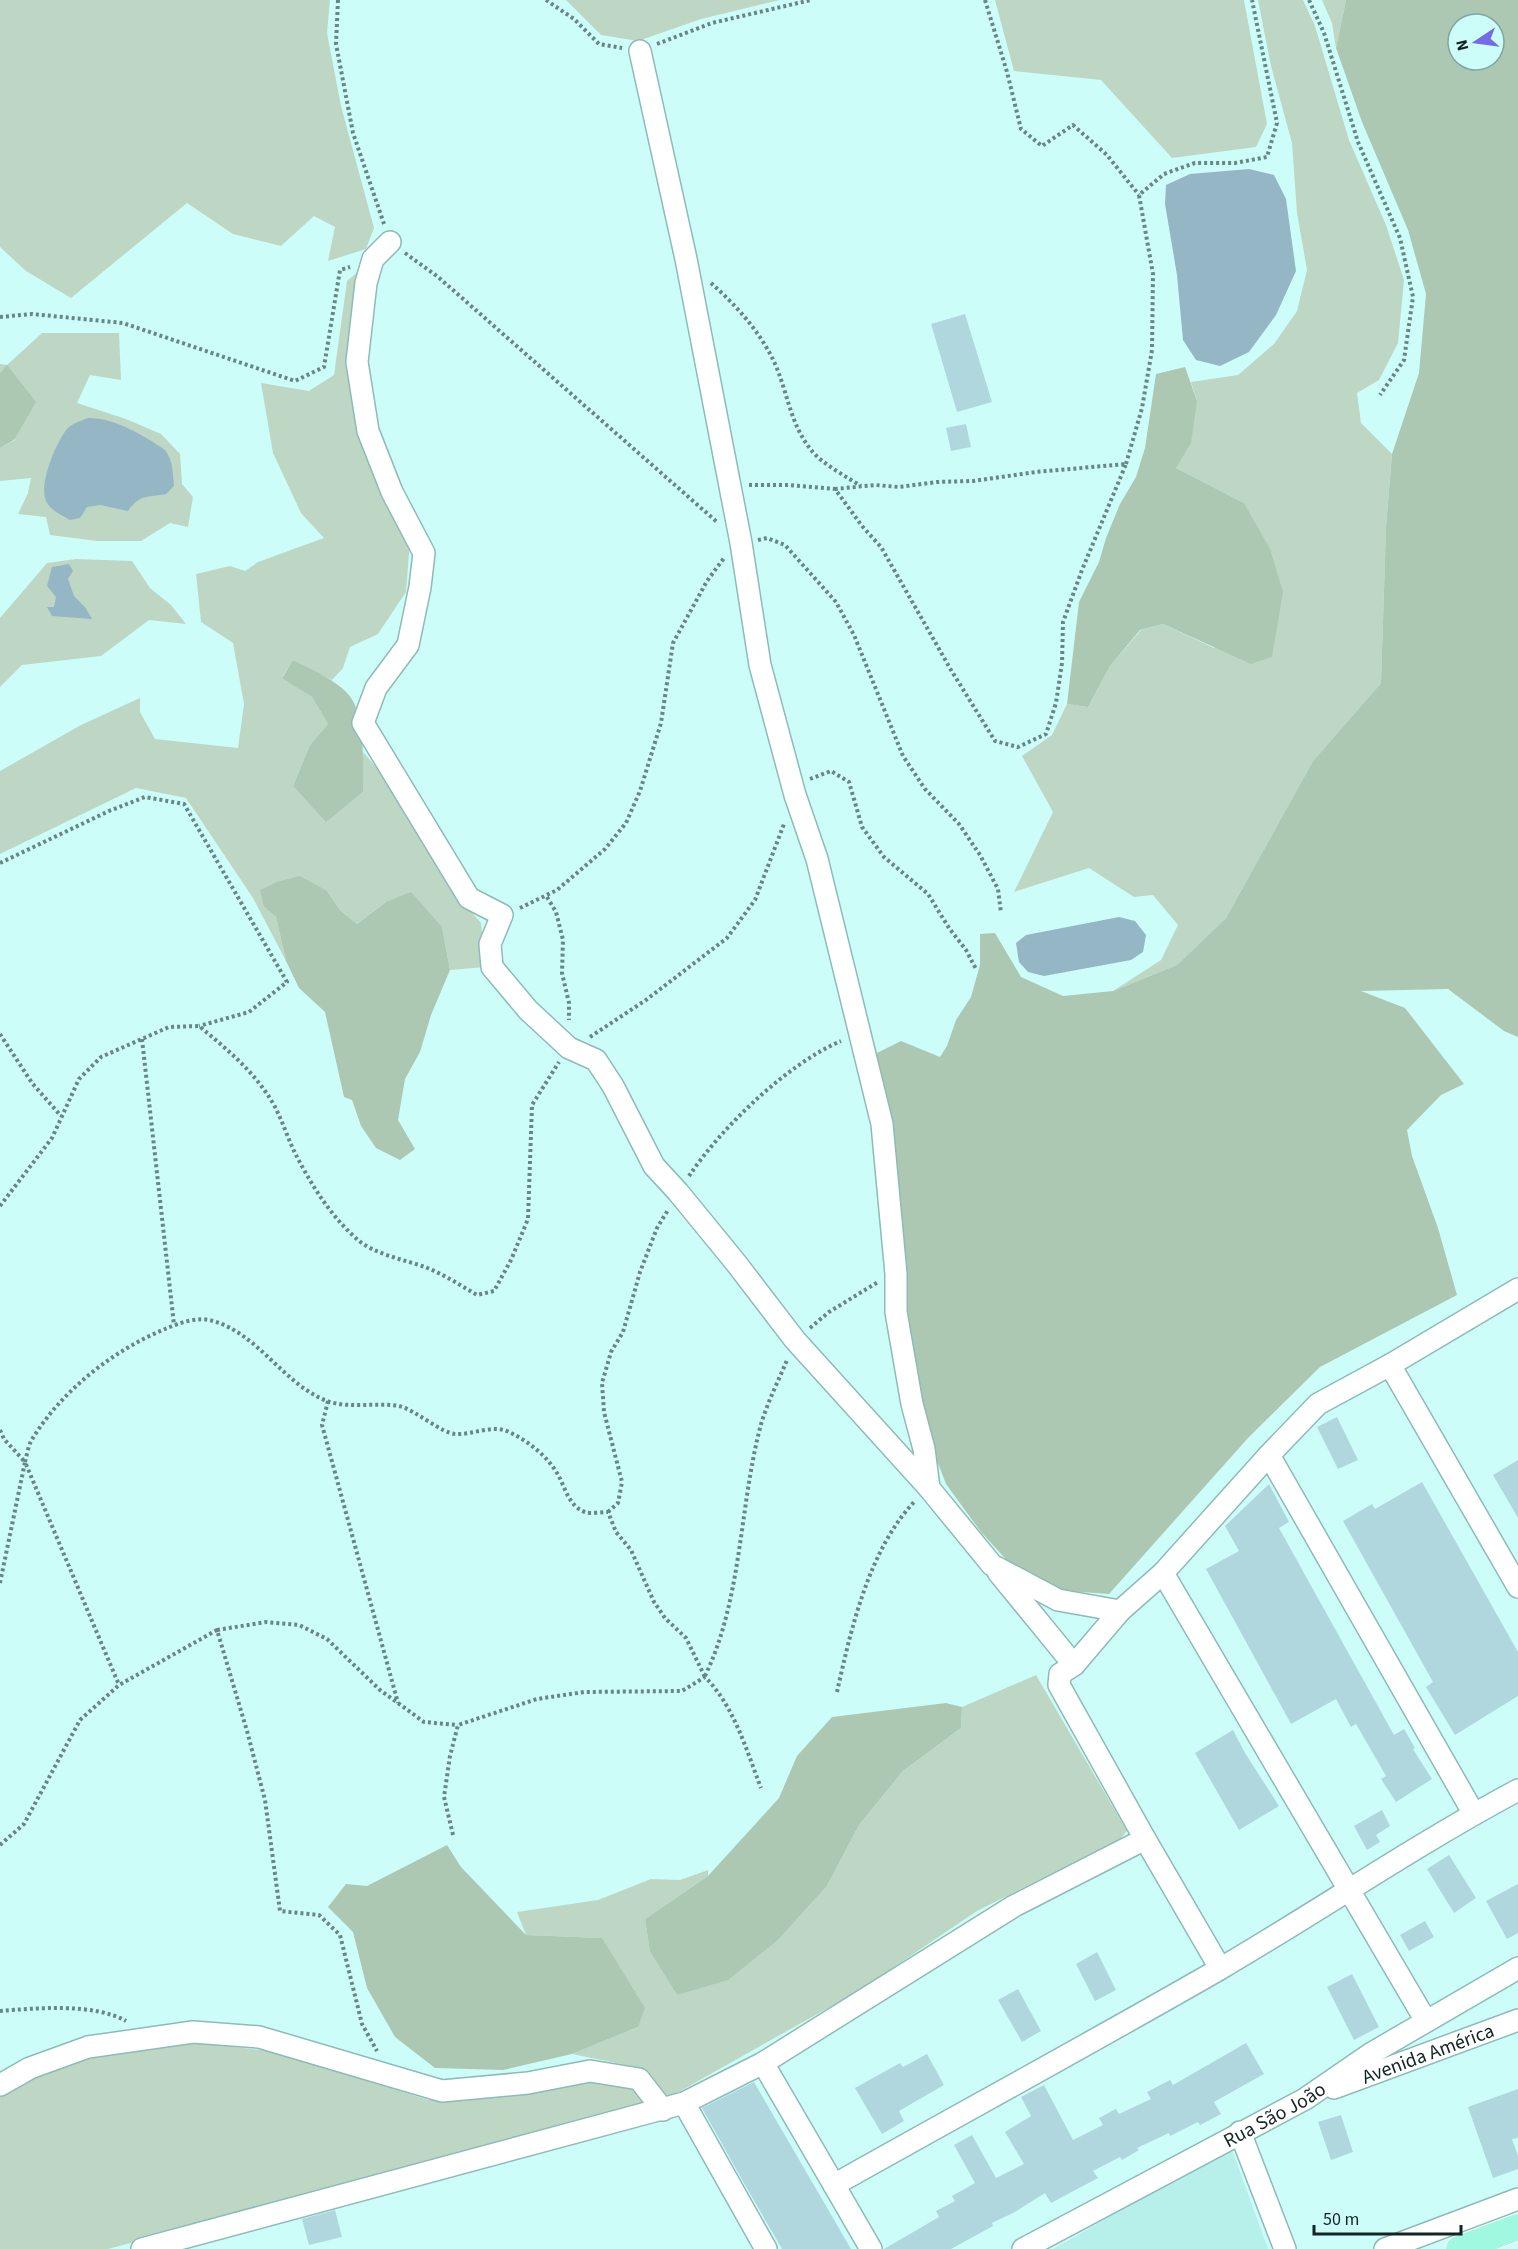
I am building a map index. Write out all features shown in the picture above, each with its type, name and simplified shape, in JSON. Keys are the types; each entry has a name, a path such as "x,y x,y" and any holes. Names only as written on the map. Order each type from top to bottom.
{"main road":[{"path":"1459,2249 1518,2227"}],"street":[{"path":"640,51 686,259 741,543 760,665 795,795 817,859 882,1124 896,1275 896,1312 912,1404 924,1449 929,1488"},
{"path":"390,242 374,259 366,283 357,362 368,431 392,492 424,553 420,587 408,645 376,688 363,723 469,898 502,915 490,944 492,968 528,1010 569,1048 596,1060 613,1086 654,1166 678,1192 795,1340 929,1488 1074,1665"},
{"path":"1220,1968 1059,1685 1060,1674 1074,1665 1120,1611 1162,1574 1318,1404 1516,1294"},
{"path":"1390,1365 1518,1587"},
{"path":"1269,1455 1474,1814"},
{"path":"992,1565 1058,1600 1120,1611"},
{"path":"1162,1574 1426,2021"},
{"path":"834,2185 1220,1968 1348,1889 1518,1790"},
{"path":"142,2249 684,2103 764,2063 1014,1906 1145,1839"},
{"name":"Rua São João","path":"1023,2249 1305,2099 1372,2053 1518,1968"},
{"name":"Avenida América","path":"1305,2099 1518,2020"},
{"path":"0,2085 30,2068 88,2047 193,2032 259,2037 442,2091 528,2083 591,2071 639,2079 663,2110"},
{"path":"764,2063 872,2249"},
{"path":"684,2103 765,2249"},
{"path":"1240,2132 1285,2249"},
{"path":"1385,2249 1518,2199"}],"path":[{"path":"338,0 336,44 353,133 390,242 437,276 741,543"},
{"path":"546,0 574,19 599,44 640,51 712,23 811,0"},
{"path":"835,489 861,526 881,547 951,670 995,741 1018,747 1046,734 1056,703 1062,663 1063,622 1126,464 1142,408 1152,350 1153,274 1138,195 1107,155 1072,125 1042,146 1021,129 1007,72 985,0"},
{"path":"1138,195 1164,174 1194,163 1235,163 1266,157 1277,123 1252,0"},
{"path":"1309,0 1324,33 1358,142 1400,238 1413,297 1404,360 1380,395"},
{"path":"0,317 32,314 123,323 295,381 324,367 340,270 374,259"},
{"path":"711,282 754,328 776,366 790,412 812,452 861,487"},
{"path":"728,485 788,485 835,489 899,487 1126,464"},
{"path":"502,915 547,897 557,890 605,849 626,823 640,791 661,723 674,643 707,581 726,555 741,543 767,538 785,545 836,602 854,635 903,756 925,789 959,824 980,855 998,889 1001,913"},
{"path":"199,1026 234,1054 254,1077 274,1106 294,1151 313,1184 334,1215 359,1242 394,1258 426,1268 477,1295 494,1291 511,1260 528,1219 532,1105 569,1048 605,1028 728,938 755,900 795,795 810,779 831,771 849,782 862,827 885,856 928,894 966,950 976,969"},
{"path":"0,863 109,811 145,797 184,804 287,982 249,1012 199,1026 170,1028 101,1057 79,1079 52,1138 0,1206"},
{"path":"547,897 556,912 563,940 562,973 569,1003 569,1048"},
{"path":"0,1034 32,1083 61,1116"},
{"path":"0,1583 30,1443 73,1390 107,1361 137,1340 183,1321 211,1320 240,1332 303,1387 328,1401 400,1406 454,1434 478,1430 507,1431 538,1450 557,1473 570,1501 585,1512 608,1512 618,1503 622,1482 604,1412 602,1383 612,1352 623,1332 640,1272 657,1228 698,1163 732,1124 778,1080 839,1041 861,1036"},
{"path":"142,1039 174,1325"},
{"path":"0,1845 24,1824 80,1720 119,1685 217,1630 266,1622 299,1625 327,1639 380,1690 424,1722 458,1725 537,1699 584,1692 682,1691 705,1677 717,1651 729,1603 760,1426 795,1340 829,1312 876,1282 896,1275"},
{"path":"328,1401 322,1425 398,1703"},
{"path":"0,1430 4,1439 25,1462 119,1685"},
{"path":"837,1692 852,1630 864,1593 886,1542 913,1503 929,1488"},
{"path":"608,1512 616,1532 631,1550 654,1602 665,1618 686,1638 705,1677 720,1692 761,1788"},
{"path":"217,1630 265,1800 280,1911 319,1915 340,1935 362,2024 392,2078"},
{"path":"453,1835 444,1797 450,1756 458,1725"},
{"path":"0,2011 56,2010 113,2014 153,2036"}],"shaded area":[{"path":"1249,169 1274,175 1286,199 1296,271 1276,315 1249,352 1220,366 1196,360 1183,340 1177,275 1165,204 1166,185 1190,174"},
{"path":"88,418 105,420 122,426 164,449 171,463 174,486 166,494 149,496 137,501 128,511 100,505 87,507 80,518 70,520 54,511 47,503 45,496 44,486 49,465 67,429"},
{"path":"69,564 73,571 68,579 74,596 85,607 92,619 52,616 47,607 54,607 56,597 47,586 52,567"},
{"path":"1119,917 1135,921 1146,935 1143,952 1131,960 1044,976 1028,972 1019,962 1016,943 1026,935"},
{"path":"1231,2147 1268,2249 1053,2249"}],"green space":[{"path":"0,0 330,0 327,33 341,106 374,228 366,249 328,261 335,227 314,216 281,246 233,234 187,203 71,298 26,271 0,247"},
{"path":"566,0 780,0 701,19 638,41 601,35"},
{"path":"995,0 1244,0 1267,124 1256,147 1172,158 1101,80 1014,71"},
{"path":"1258,0 1303,0 1315,26 1349,140 1386,225 1404,280 1398,343 1379,380 1357,393 1361,423 1392,454 1386,527 1381,683 1313,761 1226,918 1177,965 1113,991 1161,960 1178,925 1153,895 1134,897 1089,868 1014,892 1053,812 1022,756 1052,735 1067,704 1088,707 1110,666 1141,630 1163,624 1214,648 1244,503 1176,468 1197,401 1191,382 1238,375 1274,344 1297,311 1307,270 1297,213 1292,143 1271,66"},
{"path":"1322,0 1346,0 1336,48 1332,23"},
{"path":"1346,0 1518,0 1518,1037 1504,1031 1448,989 1361,991 1405,1008 1464,1084 1441,1095 1407,1130 1412,1156 1438,1228 1457,1295 1320,1367 1248,1438 1109,1594 1055,1590 1013,1567 981,1532 946,1484 927,1435 910,1366 873,1055 901,1041 940,1057 947,1046 956,1020 971,997 980,965 980,934 995,933 1021,977 1063,996 1113,991 1177,965 1226,918 1313,761 1381,683 1386,527 1392,454 1419,373 1426,294 1408,230 1362,122 1336,48"},
{"path":"360,270 350,348 351,399 370,466 410,540 406,592 378,634 350,647 343,668 332,680 293,660 282,677 312,697 328,724 310,745 293,786 326,821 363,792 363,752 388,781 455,893 481,923 485,967 450,970 442,927 386,902 357,924 340,910 327,891 264,907 276,917 286,961 253,898 186,798 136,788 0,854 0,771 81,725 140,698 140,712 155,739 238,748 244,704 233,643 201,622 196,574 230,566 245,571 258,562 324,538 301,513 273,453 261,383 309,391 334,375 347,281"},
{"path":"42,333 119,333 121,380 90,375 77,403 126,419 161,434 180,454 182,484 193,497 188,527 170,523 141,541 97,541 50,535 46,517 18,514 28,493 31,478 0,481 0,448 15,440 7,366 0,373 0,364 7,365"},
{"path":"7,365 36,402 14,440 0,448 0,373"},
{"path":"1185,367 1197,401 1191,443 1176,468 1244,503 1270,549 1283,592 1272,657 1251,664 1163,624 1140,630 1110,666 1088,707 1067,704 1079,602 1099,562 1120,504 1136,477 1145,448 1156,374"},
{"path":"76,559 132,561 150,588 171,605 186,624 149,620 101,656 22,665 0,687 0,618 47,563"},
{"path":"293,660 336,683 350,696 358,712 363,747 363,792 326,822 293,786 310,745 328,724 312,697 282,678"},
{"path":"300,876 327,891 340,910 357,924 386,902 411,892 442,927 450,970 431,1015 420,1052 405,1079 398,1120 415,1149 400,1160 376,1148 361,1126 352,1100 344,1097 325,1012 299,988 286,961 276,917 264,907 260,890 277,882"},
{"path":"1036,1675 1127,1831 1121,1838 977,1911 860,1990 666,2099 646,2069 572,2054 638,2027 602,1938 526,1935 517,1912 598,1900 651,1879 680,1880 708,1870 708,1876 645,1919 650,1952 677,1995 779,1939 827,1886 859,1825 903,1771 961,1728 962,1707"},
{"path":"946,1703 962,1707 961,1728 903,1771 859,1825 827,1886 779,1939 728,1980 677,1995 650,1952 645,1919 708,1876 779,1798 797,1756 832,1717"},
{"path":"447,1845 461,1867 526,1935 602,1938 645,2008 638,2027 572,2054 503,2070 435,2068 395,2037 367,1988 353,1932 328,1907 346,1884 367,1886"},
{"path":"203,2043 276,2052 428,2100 508,2095 596,2077 623,2082 639,2093 645,2102 641,2108 108,2249 0,2249 0,2093 61,2066 137,2047"}],"building":[{"path":"965,314 992,402 957,412 931,324"},
{"path":"966,424 971,447 951,451 946,428"},
{"path":"1337,1417 1358,1460 1338,1469 1317,1427"},
{"path":"1518,1460 1518,1518 1493,1475"},
{"path":"1422,1482 1518,1652 1518,1696 1455,1735 1426,1687 1433,1682 1343,1521 1372,1504 1375,1509"},
{"path":"1269,1484 1289,1522 1279,1528 1394,1735 1404,1729 1415,1748 1413,1749 1432,1779 1396,1802 1381,1779 1386,1776 1356,1724 1351,1727 1336,1699 1291,1724 1206,1569 1239,1551 1225,1526"},
{"path":"1233,1730 1279,1806 1239,1830 1195,1753"},
{"path":"1382,1810 1390,1826 1376,1835 1380,1842 1367,1850 1354,1826"},
{"path":"1449,1855 1476,1898 1454,1913 1427,1869"},
{"path":"1518,1884 1518,1933 1507,1939 1486,1901"},
{"path":"1425,1921 1434,1937 1409,1951 1400,1935"},
{"path":"1097,1952 1116,1990 1095,2001 1076,1964"},
{"path":"1352,1974 1379,2027 1354,2040 1327,1987"},
{"path":"1018,1989 1041,2031 1022,2042 998,2000"},
{"path":"1246,2043 1264,2074 1214,2102 1221,2114 1170,2136 1169,2133 1137,2148 1139,2150 1122,2160 1120,2157 1093,2171 1098,2178 1051,2203 1045,2193 951,2249 884,2249 939,2217 936,2211 955,2201 952,2196 975,2183 954,2145 972,2135 996,2178 1024,2164 1005,2132 1031,2116 1021,2097 1044,2085 1073,2140 1103,2125 1099,2118 1116,2109 1119,2114 1151,2099 1147,2092 1170,2080 1173,2085"},
{"path":"927,2054 944,2085 899,2111 904,2121 882,2134 855,2088 900,2063 903,2067"},
{"path":"754,2082 851,2249 782,2249 702,2108"},
{"path":"1518,2089 1518,2138 1512,2139 1518,2156 1518,2169 1493,2178 1468,2107"},
{"path":"1341,2115 1353,2152 1331,2160 1318,2122"},
{"path":"335,2210 342,2237 309,2245 302,2219"}]}
